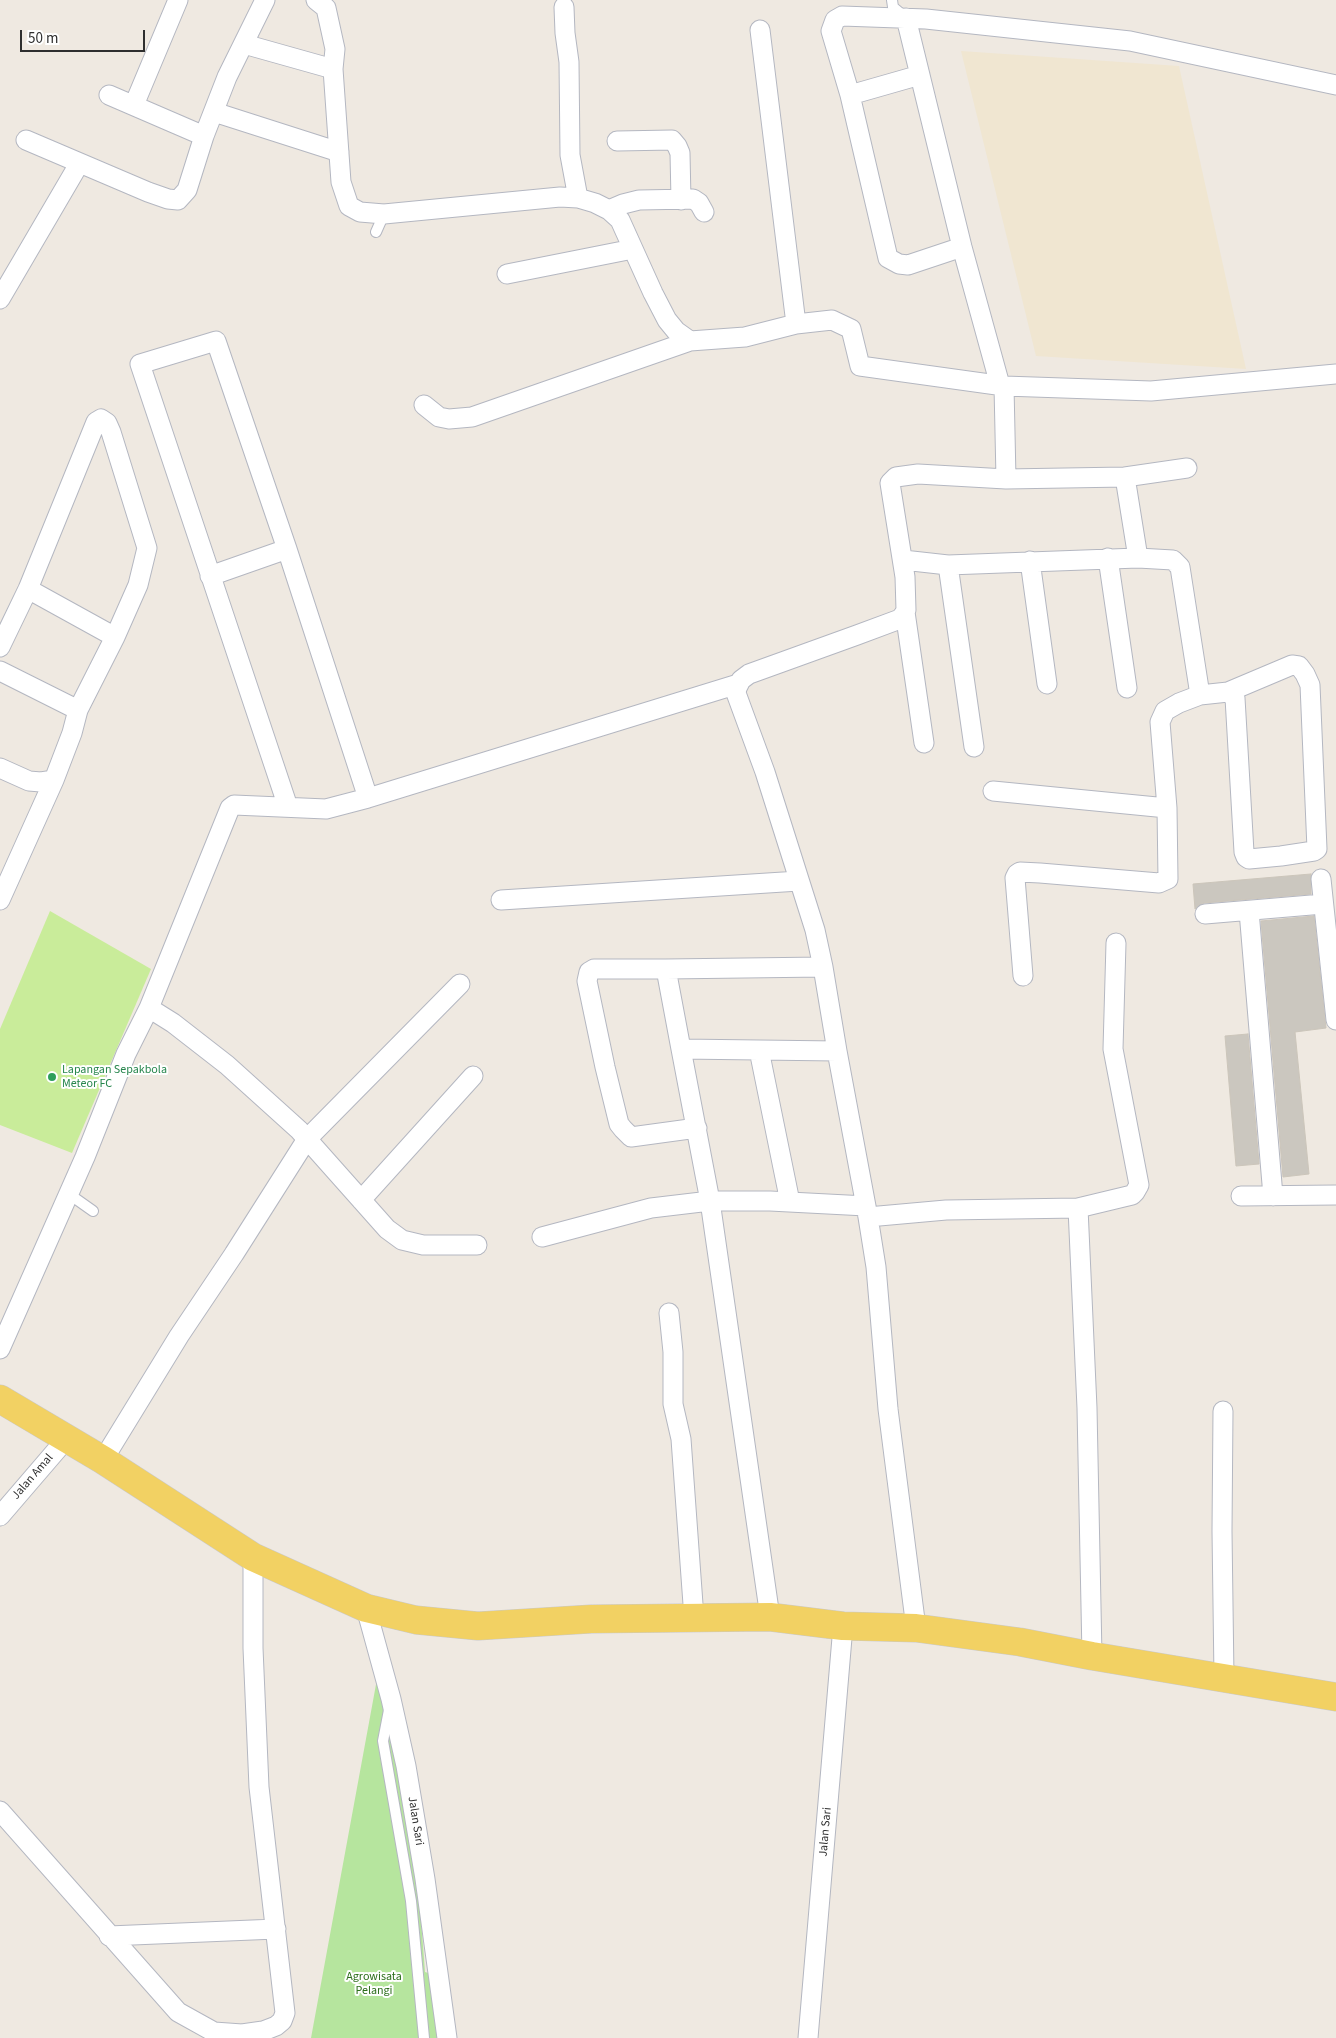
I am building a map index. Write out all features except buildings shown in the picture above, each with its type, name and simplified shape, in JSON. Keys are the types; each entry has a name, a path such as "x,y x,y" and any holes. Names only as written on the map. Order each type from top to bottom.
{"main road":[{"path":"0,1399 103,1460 253,1557 366,1608 416,1620 478,1626 591,1619 770,1617 843,1626 916,1628 1020,1642 1336,1697"}],"street":[{"path":"134,105 178,0"},
{"path":"26,140 148,192 168,199 178,200 187,190 204,136 227,77 266,0"},
{"path":"316,0 326,8 335,49 333,69 341,182 349,206 360,212 384,214 569,197 595,203 608,210 620,220 667,320 690,341"},
{"path":"564,7 569,62 569,197"},
{"path":"962,247 908,265 900,264 888,258 850,95 831,31 835,20 842,16 906,18 1130,41 1336,85"},
{"path":"906,18 962,247 1002,385 1006,479"},
{"path":"760,30 796,324"},
{"path":"244,44 333,69"},
{"path":"850,95 920,75"},
{"path":"109,95 204,136"},
{"path":"214,112 339,152"},
{"path":"616,141 672,140 680,153 681,200"},
{"path":"0,300 79,164"},
{"path":"608,210 639,200 693,199 697,200 704,212"},
{"path":"507,274 633,249"},
{"path":"424,405 439,417 449,419 472,417 690,341 745,337 796,324 832,320 851,329 860,366 1002,385 1150,391 1336,374"},
{"path":"288,807 140,364 216,342 287,549 368,798"},
{"path":"0,647 28,589 96,422 101,419 107,423 111,432 147,548 138,585 115,637 78,710 72,733 54,780 0,900"},
{"path":"924,743 905,612 906,594 903,560 890,483 892,479 918,474 1006,479 1125,477 1187,468"},
{"path":"1125,477 1138,558"},
{"path":"210,576 287,549"},
{"path":"903,560 948,565 1108,558 1174,560 1180,567 1200,695"},
{"path":"1108,558 1127,688"},
{"path":"1030,561 1047,684"},
{"path":"948,565 974,747"},
{"path":"28,589 115,637"},
{"path":"0,1349 69,1194 126,1054 149,1008 230,808 238,804 326,809 368,798 738,684 750,674 900,619 905,612"},
{"path":"1023,976 1015,878 1017,874 1020,872 1162,882 1168,879 1167,808 1162,756 1161,717 1165,711 1200,695 1228,692 1292,664 1299,666 1310,685 1318,846 1314,851 1249,859 1245,855 1236,703 1235,698 1228,692"},
{"path":"0,671 78,710"},
{"path":"738,684 736,693 800,881 815,930 823,967 836,1051 876,1267 888,1409 916,1628"},
{"path":"0,768 29,781 54,780"},
{"path":"993,791 1167,808"},
{"path":"1320,879 1336,1020"},
{"path":"501,900 800,881"},
{"path":"1205,914 1323,904"},
{"path":"1249,911 1273,1196"},
{"path":"542,1237 651,1208 710,1201 790,1202 867,1212 1078,1208 1132,1195 1139,1185 1113,1050 1116,943"},
{"path":"697,1128 631,1137 619,1124 587,981 589,972 594,969 823,967"},
{"path":"666,969 710,1201 770,1617"},
{"path":"103,1460 179,1336 307,1139 460,984"},
{"path":"149,1008 173,1023 227,1066 307,1139 387,1229 402,1240 423,1245 477,1245"},
{"path":"681,1050 836,1051"},
{"path":"758,1050 790,1202"},
{"path":"361,1200 473,1076"},
{"path":"1241,1196 1336,1195"},
{"path":"1078,1208 1087,1408 1092,1656"},
{"path":"669,1313 673,1352 673,1404 681,1439 694,1618"},
{"path":"1223,1411 1224,1678"},
{"name":"Jalan Amal","path":"0,1516 67,1438"},
{"path":"0,1811 178,2012 214,2032 242,2034 276,2026 282,2021 285,2013 259,1787 253,1648 253,1557"},
{"name":"Jalan Sari","path":"366,1608 391,1699 406,1766 425,1879 447,2038"},
{"name":"Jalan Sari","path":"808,2038 843,1626"},
{"path":"109,1936 276,1929"}],"lane":[{"path":"892,0 893,6 906,18"},
{"path":"376,232 384,214"},
{"path":"69,1194 93,1211"},
{"path":"391,1699 383,1741 410,1901 424,2038"}],"shaded area":[{"path":"961,51 1179,66 1246,369 1036,356"}],"green space":[{"name":"Lapangan Sepakbola Meteor FC","path":"50,911 151,969 72,1153 0,1125 0,1029"},
{"name":"Agrowisata Pelangi","path":"377,1679 393,1735 421,1920 425,1972 435,1975 439,2038 311,2038"}],"place":[{"name":"Lapangan Sepakbola Meteor FC","path":"52,1077"}]}
